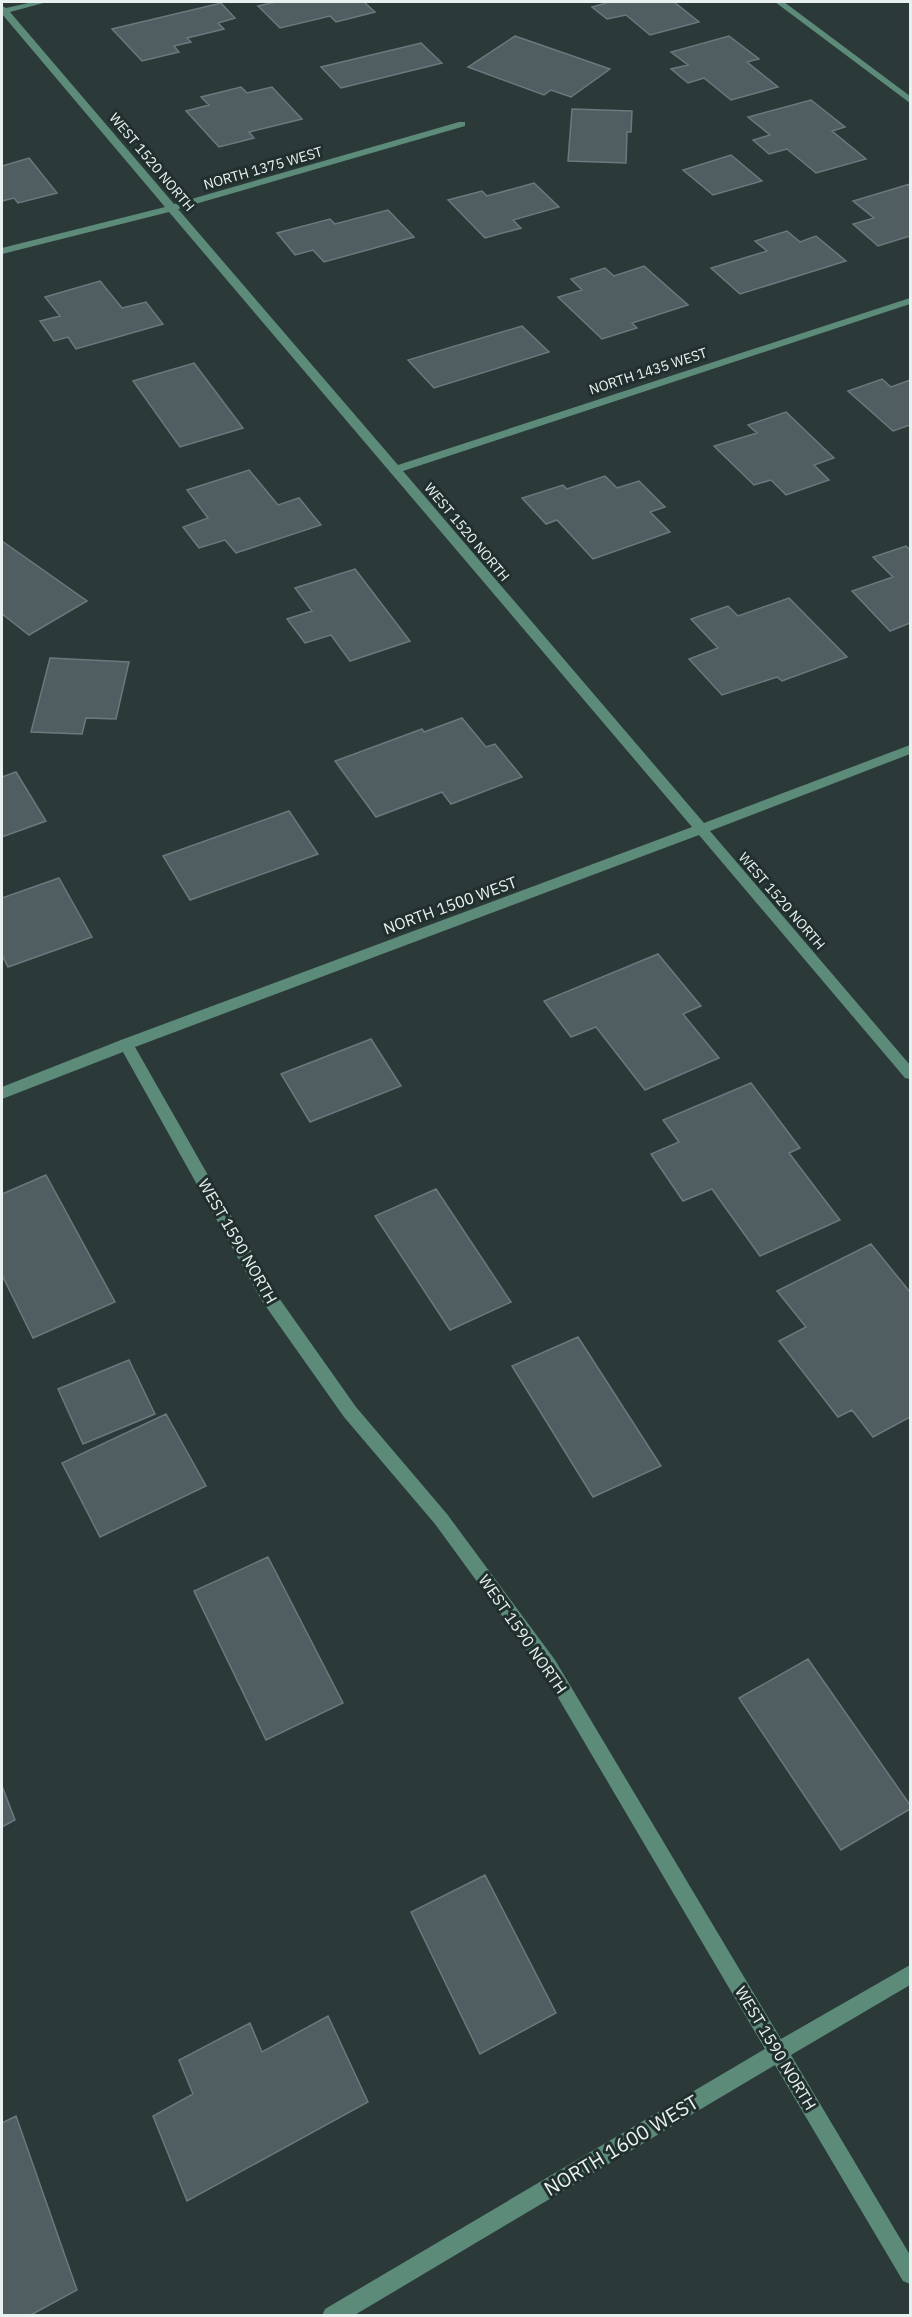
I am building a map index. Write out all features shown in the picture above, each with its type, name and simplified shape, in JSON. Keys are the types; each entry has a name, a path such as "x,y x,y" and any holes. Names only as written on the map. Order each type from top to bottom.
{"street":[{"path":"2,10 43,2"},
{"path":"780,2 910,100"},
{"name":"WEST 1520 NORTH","path":"2,10 910,1074"},
{"name":"NORTH 1375 WEST","path":"2,250 172,208 462,124"},
{"name":"NORTH 1435 WEST","path":"394,470 910,301"},
{"name":"NORTH 1500 WEST","path":"2,1093 126,1044 702,830 910,749"},
{"name":"WEST 1590 NORTH","path":"126,1044 268,1296 350,1412 441,1519 549,1666 910,2274"},
{"name":"NORTH 1600 WEST","path":"332,2316 910,1974"}],"building":[{"path":"276,2 364,2 375,12 336,22 330,16 280,28 258,6"},
{"path":"610,2 674,2 699,22 650,35 626,15 607,19 592,7"},
{"path":"221,3 235,18 218,23 224,29 187,38 191,42 174,46 179,52 142,61 112,29"},
{"path":"515,36 610,69 571,97 551,90 544,95 468,67"},
{"path":"729,36 759,59 747,62 778,87 731,100 704,78 688,83 671,69 688,65 671,52"},
{"path":"421,43 442,63 341,88 321,67"},
{"path":"241,87 247,93 272,87 302,119 249,132 254,138 219,147 186,111 209,105 201,97"},
{"path":"811,100 845,127 832,131 866,159 816,173 787,149 769,154 753,140 770,135 748,117"},
{"path":"572,109 632,111 631,132 627,132 626,163 568,161"},
{"path":"731,155 762,181 713,195 683,170"},
{"path":"29,158 57,193 18,203 14,198 2,201 2,166"},
{"path":"534,183 559,207 513,220 521,228 485,238 448,200 482,191 487,196"},
{"path":"910,184 910,236 878,246 853,224 874,218 853,201"},
{"path":"388,210 414,237 324,262 313,250 295,255 277,233 330,219 335,224"},
{"path":"787,231 800,242 816,236 846,261 740,294 711,268 767,251 755,241"},
{"path":"644,266 688,305 632,323 637,328 602,339 558,297 582,290 571,279 605,268 614,276"},
{"path":"100,281 122,308 146,302 163,324 76,349 68,337 54,341 40,321 60,316 45,297"},
{"path":"522,326 549,352 434,388 408,360"},
{"path":"194,363 243,428 180,447 133,381"},
{"path":"882,379 891,387 910,380 910,425 893,431 848,391"},
{"path":"786,412 834,458 814,465 829,480 786,495 771,480 754,485 714,446 757,433 748,425"},
{"path":"249,470 278,505 299,498 321,525 236,553 225,540 199,548 183,527 208,518 187,490"},
{"path":"605,476 617,488 639,481 665,507 650,512 670,532 593,559 557,520 546,524 522,498 563,485 567,489"},
{"path":"2,541 87,601 29,635 2,614"},
{"path":"906,546 910,550 910,623 890,631 852,591 893,577 873,557"},
{"path":"355,569 410,641 350,661 331,635 305,643 287,619 312,611 295,588"},
{"path":"789,598 847,657 782,681 777,677 722,695 689,659 718,648 691,619 728,606 738,616"},
{"path":"50,658 129,662 116,719 86,718 82,734 31,732"},
{"path":"462,718 486,747 495,744 522,777 451,804 442,792 376,817 335,761 422,729 424,732"},
{"path":"16,772 46,821 2,837 2,777"},
{"path":"289,811 318,854 190,900 163,856"},
{"path":"59,878 92,937 8,967 2,955 2,898"},
{"path":"658,954 701,1006 683,1014 719,1058 645,1090 596,1027 571,1037 544,1001"},
{"path":"371,1039 401,1086 310,1122 281,1074"},
{"path":"751,1083 800,1148 789,1153 840,1220 760,1256 712,1189 683,1201 651,1154 679,1142 663,1120"},
{"path":"46,1175 115,1302 33,1338 2,1275 2,1194"},
{"path":"436,1189 511,1302 450,1330 375,1216"},
{"path":"871,1244 910,1292 910,1417 873,1437 852,1410 838,1417 779,1341 806,1327 777,1291"},
{"path":"578,1337 661,1466 593,1497 512,1366"},
{"path":"129,1360 155,1414 83,1444 58,1389"},
{"path":"166,1414 206,1486 100,1537 62,1463"},
{"path":"268,1557 343,1703 266,1740 194,1591"},
{"path":"808,1659 910,1805 910,1809 841,1850 739,1698"},
{"path":"2,1786 15,1820 2,1827"},
{"path":"485,1875 556,2013 480,2054 411,1912"},
{"path":"328,2016 368,2102 187,2201 153,2116 193,2094 179,2060 250,2023 262,2052"},
{"path":"16,2116 77,2290 29,2316 2,2316 2,2123"}]}
